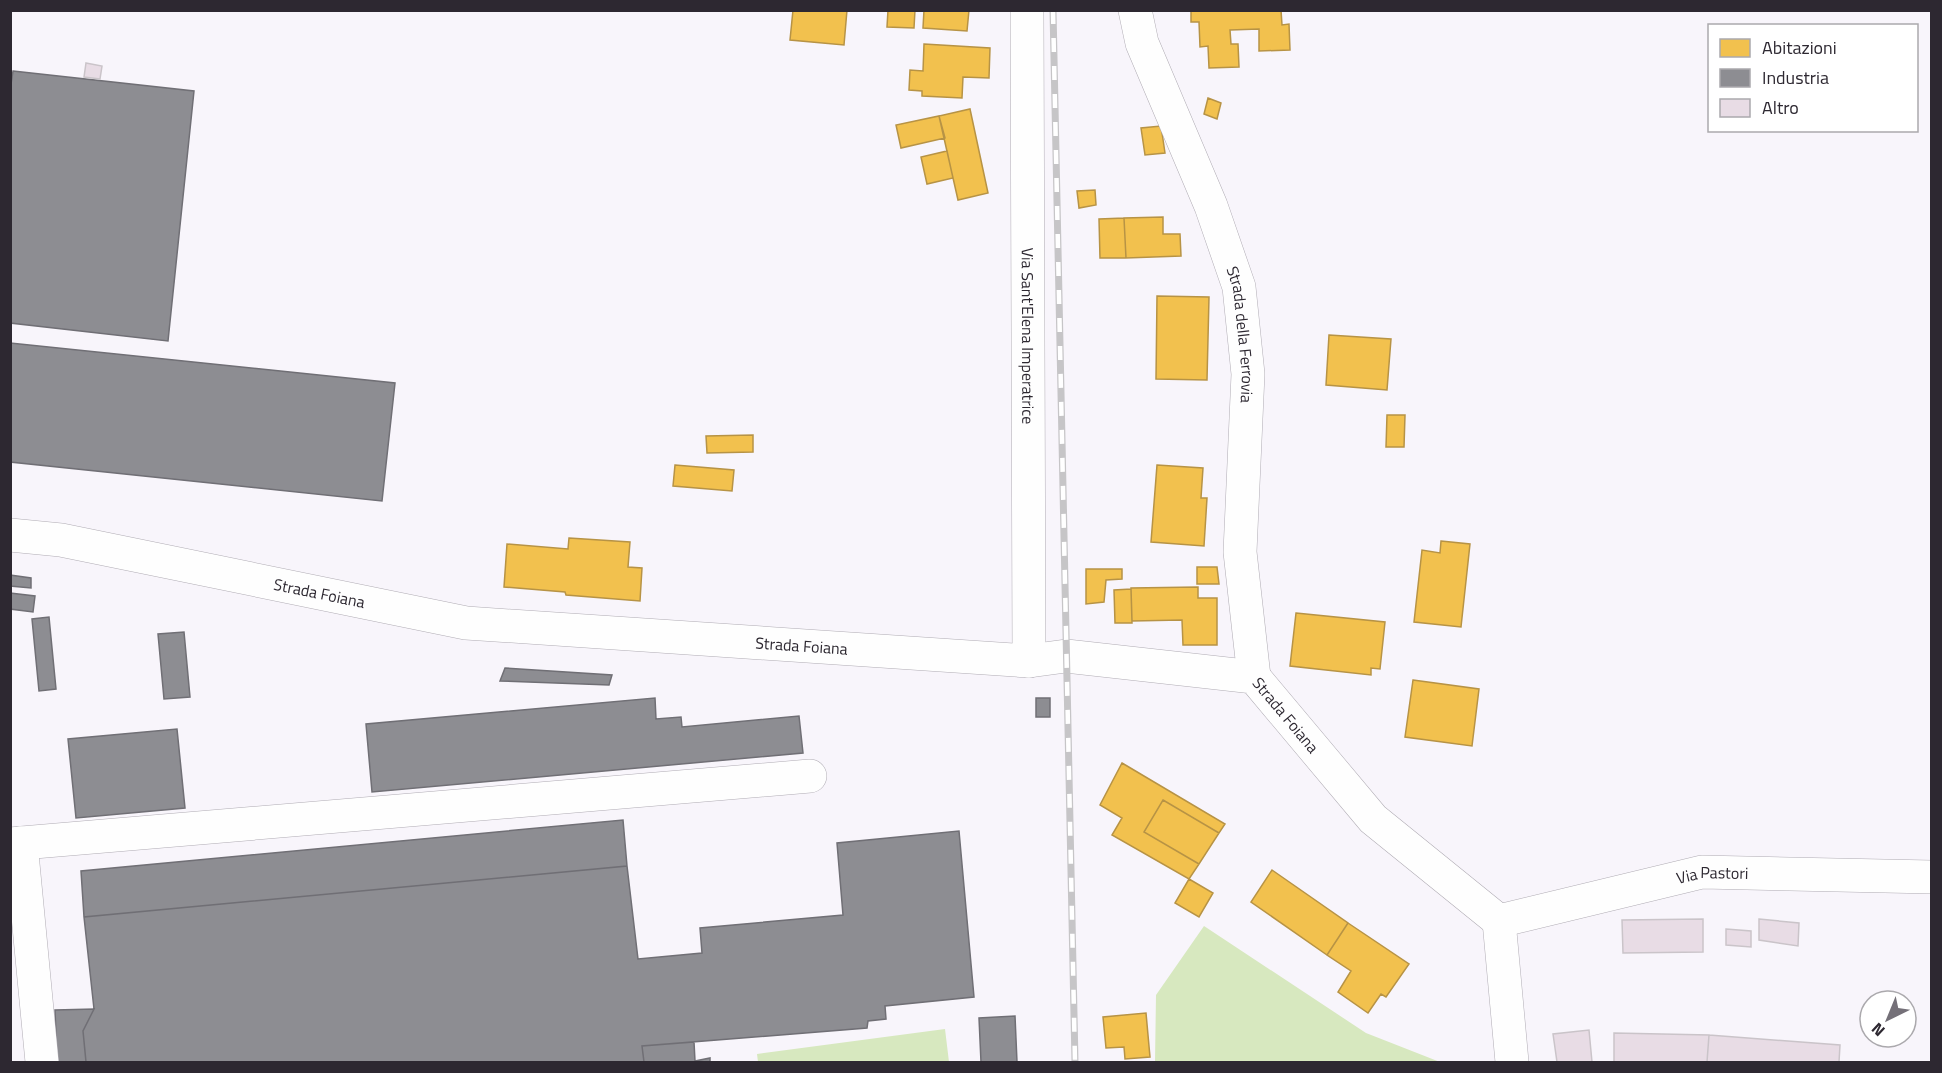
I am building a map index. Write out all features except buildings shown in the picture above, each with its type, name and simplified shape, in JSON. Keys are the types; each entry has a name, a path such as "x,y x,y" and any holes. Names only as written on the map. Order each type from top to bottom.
{"street":[{"name":"Via Sant'Elena Imperatrice","path":"1027,10 1029,661"},
{"name":"Strada della Ferrovia","path":"1135,10 1142,43 1211,206 1239,287 1248,374 1240,552 1254,677"},
{"name":"Strada Foiana","path":"10,535 61,540 466,623 1029,661 1066,656 1254,677 1373,819 1498,921"},
{"path":"42,1062 16,843 810,776"},
{"name":"Via Pastori","path":"1498,921 1702,872 1932,877"},
{"path":"1498,921 1512,1062"}],"green space":[{"path":"1204,926 1366,1033 1440,1062 1155,1062 1156,995"},
{"path":"945,1029 949,1062 758,1062 757,1054"}],"railway":[{"path":"1053,10 1075,1062"}]}
